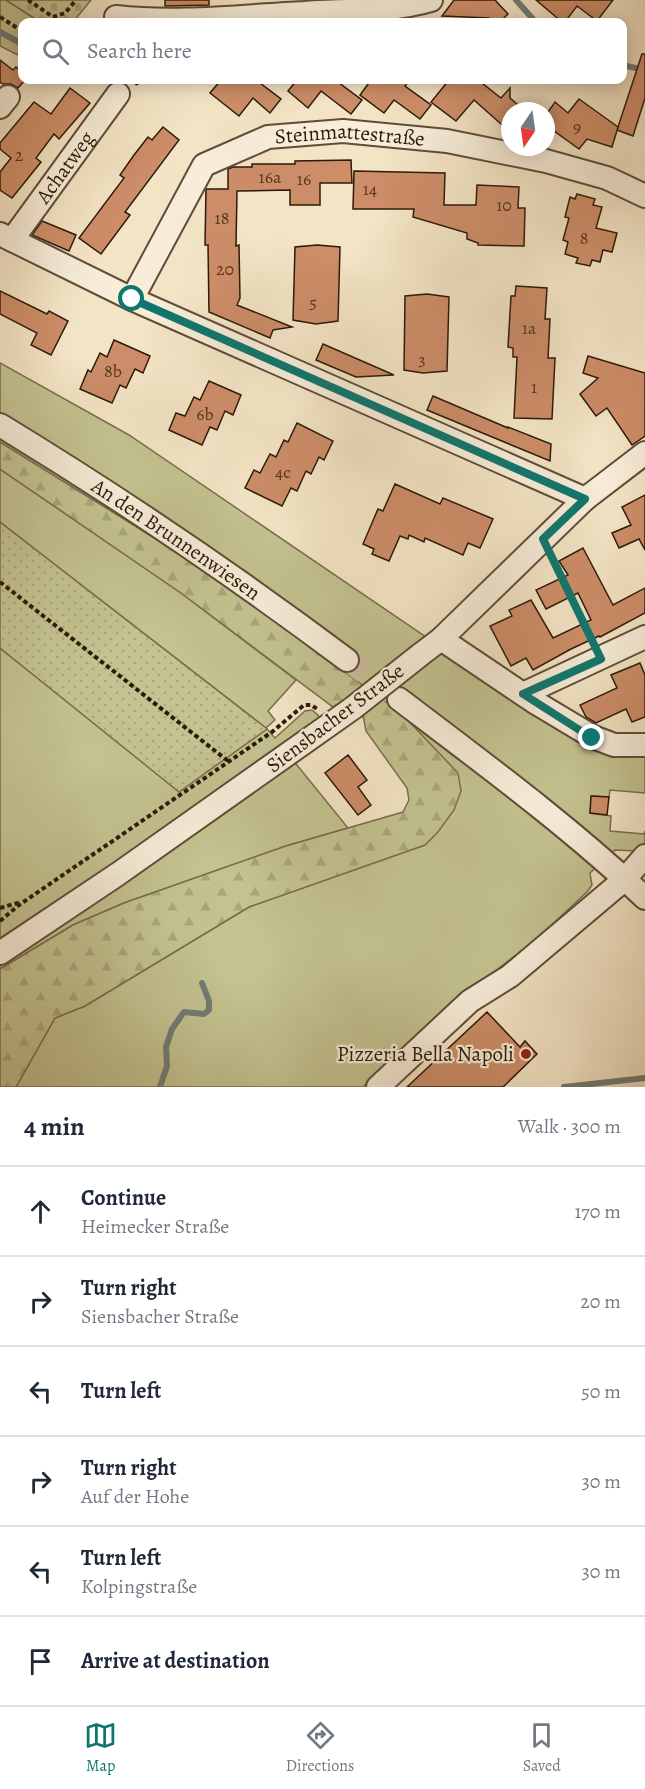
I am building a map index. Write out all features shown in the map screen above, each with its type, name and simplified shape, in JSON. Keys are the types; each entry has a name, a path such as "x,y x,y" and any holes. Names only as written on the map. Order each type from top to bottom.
{"street":[{"path":"203,18 391,8 431,0"},
{"path":"116,17 124,18"},
{"name":"Achatweg","path":"6,237 118,94"},
{"name":"Steinmattestraße","path":"132,299 204,165 268,137 343,131 447,141 546,161 607,178 645,196"},
{"path":"6,237 132,299 585,499"},
{"name":"An den Brunnenwiesen","path":"0,425 90,480 253,590 347,660"},
{"name":"Siensbacher Straße","path":"0,953 118,874 353,708 441,639 585,499 645,453"},
{"path":"523,694 645,638"},
{"path":"441,639 592,738 614,745 645,745"},
{"path":"399,699 504,780 645,898"},
{"path":"378,1087 470,1001 510,976 625,879 645,856"}],"path":[{"path":"28,0 53,17 65,13 76,0"},
{"path":"0,17 18,28"},
{"path":"543,539 601,659"},
{"path":"0,582 228,761"},
{"path":"0,921 25,901 272,732 304,705 317,708 333,723"},
{"path":"0,908 25,901"}],"green space":[{"path":"0,0 6,0 34,18 18,18 18,55 0,46"},
{"path":"6,0 91,0 76,18 34,18"},
{"path":"0,363 129,435 529,707 645,753 645,793 610,790 609,797 592,796 590,813 611,816 610,831 644,834 645,831 645,846 639,851 615,850 590,873 592,885 587,892 532,943 452,1004 363,1087 16,1087 55,1018 85,1006 249,907 425,845 461,791 196,564 0,442"},
{"path":"0,442 196,564 401,713 458,773 461,791 454,810 425,845 249,907 85,1006 55,1018 16,1087 0,1087 0,969 73,925 124,903 286,846 403,812 409,800 407,788 366,731 363,715 343,701 333,707 181,593 0,469"},
{"path":"0,469 181,593 296,680 268,711 275,720 266,728 0,522"},
{"path":"0,522 267,729 179,792 0,648"},
{"path":"0,648 179,791 267,729 275,738 305,711 312,710 318,715 320,722 284,749 348,828 286,846 124,903 73,925 0,969"}],"building":[{"path":"165,0 209,0 209,5 165,6"},
{"path":"454,0 495,0 508,14 504,18 442,16"},
{"path":"536,0 613,0 599,18 593,18 577,6 568,18 557,18"},
{"path":"642,54 645,54 645,98 633,136 617,130"},
{"path":"0,60 13,70 16,67 18,69 18,84 22,84 18,88 0,82"},
{"path":"218,84 261,84 281,99 270,113 253,98 239,116 210,93"},
{"path":"294,84 340,84 362,100 351,114 321,91 308,108 288,91"},
{"path":"368,84 407,84 405,86 431,105 420,119 394,100 384,113 360,95"},
{"path":"446,84 483,84 501,98 510,88 510,98 515,102 501,102 501,124 474,100 456,121 431,102"},
{"path":"70,88 90,103 59,139 54,134 36,158 41,162 12,198 0,190 0,172 11,158 0,149 0,143 34,102 51,114"},
{"path":"579,99 618,127 612,147 587,139 579,149 555,132 555,102 568,113"},
{"path":"163,127 179,140 125,212 130,215 101,254 79,238 124,178 120,175 134,155 148,137 152,140"},
{"path":"351,160 352,183 320,183 320,205 290,205 290,190 237,191 236,246 239,245 240,298 237,305 292,327 273,330 270,338 209,312 208,245 205,245 206,189 228,189 228,169 233,167 252,167 252,164 295,164 295,161"},
{"path":"354,171 445,173 444,205 476,205 477,185 519,187 518,208 525,208 524,246 478,245 467,239 467,233 413,217 414,209 353,209"},
{"path":"577,194 595,199 593,205 602,207 596,228 617,233 612,252 603,250 600,262 592,260 590,266 576,263 578,258 565,254 568,242 563,240 569,218 565,217 570,197 575,199"},
{"path":"42,221 76,235 69,251 32,235"},
{"path":"317,245 340,247 338,321 316,324 293,320 295,247"},
{"path":"516,286 547,288 545,319 550,319 548,358 555,358 552,419 514,418 517,357 513,357 513,348 508,347 511,296 515,296"},
{"path":"0,291 47,314 49,311 68,321 51,355 31,345 37,333 0,314"},
{"path":"427,294 449,297 447,371 423,373 404,370 405,296"},
{"path":"114,340 150,356 143,373 135,369 126,388 120,385 112,403 80,389 88,370 91,372 100,353 107,357"},
{"path":"323,344 394,375 356,377 316,360"},
{"path":"588,356 645,373 645,436 632,445 607,408 596,416 580,394 598,378 583,373"},
{"path":"209,381 241,395 233,415 225,411 217,430 210,427 202,445 169,430 176,413 185,416 194,397 200,400"},
{"path":"433,396 551,444 550,461 427,410"},
{"path":"297,423 333,441 324,460 319,457 311,474 306,471 297,491 291,488 282,506 245,488 254,470 260,473 270,454 276,457 284,440 288,442"},
{"path":"395,484 440,504 443,498 493,519 480,548 468,543 463,555 425,538 424,542 409,535 408,539 400,536 389,561 372,554 374,549 363,544 378,509 383,511"},
{"path":"645,495 645,550 639,539 619,548 612,533 631,525 622,507"},
{"path":"583,548 613,605 645,588 645,613 533,670 526,658 511,666 490,626 512,616 509,610 531,600 553,638 591,620 578,593 546,609 536,590 568,575 559,561"},
{"path":"640,663 645,675 645,717 632,722 626,709 596,723 586,717 580,705 617,688 611,675"},
{"path":"348,755 367,780 358,787 371,805 358,815 325,773"},
{"path":"591,796 609,797 607,815 590,813"},
{"path":"487,1012 520,1047 525,1041 537,1054 503,1087 407,1087"}],"waterway":[{"path":"516,0 532,18"},
{"path":"0,32 18,42"},
{"path":"627,66 645,70"},
{"path":"160,1087 167,1066 166,1047 172,1029 184,1012 204,1014 209,1010 209,1001 202,983"},
{"path":"564,1087 645,1078"}],"tunnel":[{"path":"347,660 397,697"}],"place":[{"name":"Pizzeria Bella Napoli","path":"526,1054"}],"route":[{"path":"132,299 585,499 543,539 601,659 523,694 592,738"}]}
